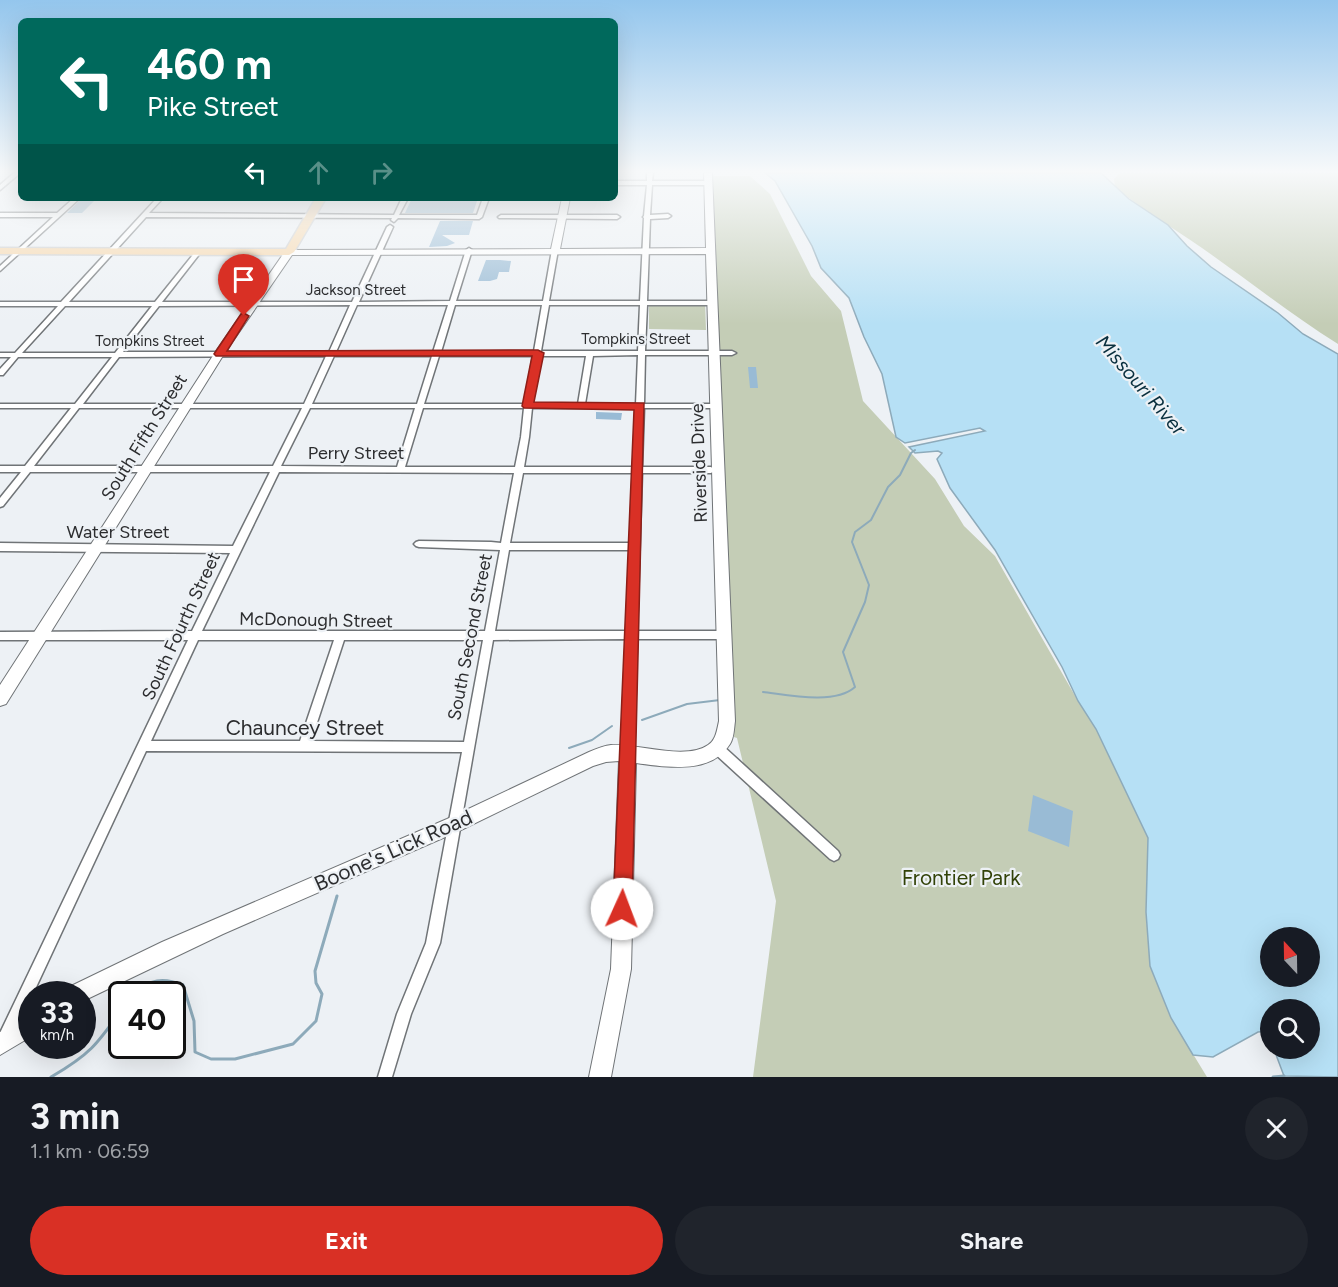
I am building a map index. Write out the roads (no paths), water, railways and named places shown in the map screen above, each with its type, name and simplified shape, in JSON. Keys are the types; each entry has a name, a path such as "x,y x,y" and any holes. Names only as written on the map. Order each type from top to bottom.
{"main road":[{"name":"South Fifth Street","path":"288,252 306,223"},
{"path":"0,251 288,252"}],"street":[{"path":"0,269 49,223"},
{"path":"0,373 136,223"},
{"name":"South Fourth Street","path":"2,1042 236,549 308,406 393,223"},
{"name":"South Second Street","path":"385,1077 404,1014 433,943 561,223"},
{"path":"600,1077 621,969 646,223"},
{"name":"Riverside Drive","path":"709,223 727,722 725,739 718,749"},
{"path":"400,469 469,250"},
{"path":"288,252 709,251"},
{"path":"0,504 198,252"},
{"name":"South Fifth Street","path":"0,699 219,354 288,252"},
{"name":"Jackson Street","path":"0,304 65,302 156,304 712,303"},
{"path":"581,406 590,353"},
{"name":"Tompkins Street","path":"0,355 732,353"},
{"path":"0,406 716,406"},
{"name":"Perry Street","path":"0,469 711,470"},
{"path":"419,544 491,544 505,547 634,546"},
{"name":"Water Street","path":"0,547 236,549"},
{"name":"McDonough Street","path":"0,636 723,635"},
{"path":"304,747 340,636"},
{"name":"Chauncey Street","path":"143,746 467,747"},
{"path":"718,749 834,855"},
{"name":"Boone's Lick Road","path":"96,984 149,957 453,825 587,761 612,753 645,757 700,758 718,749"},
{"path":"2,1042 18,1032"}],"water":[{"name":"Missouri River","path":"799,223 1165,223 1211,267 1278,313 1303,334 1338,354 1338,1077 1284,1076 1278,1059 1320,1059 1320,999 1260,999 1260,1032 1213,1057 1193,1055 1171,1018 1150,966 1146,912 1148,838 1096,729 1078,701 1062,667 995,550 950,488 937,459 942,453 938,451 915,453 909,447 985,431 980,428 905,443 896,437 882,374 849,298 821,268"}],"waterway":[{"path":"763,692 824,697 846,693 855,687 843,652 865,602 869,585 852,542 855,532 871,520 888,487 900,475 911,453 915,450"},
{"path":"642,720 687,704 720,700"},
{"path":"569,748 592,740 612,726"},
{"path":"186,995 194,1021 195,1052 211,1059 235,1059 293,1044 316,1021 322,994 316,983 315,971 337,896"},
{"path":"157,981 169,981"},
{"path":"51,1077 84,1055 108,1029"},
{"path":"1273,1077 1284,1076"}],"park label":[{"name":"Frontier Park","path":"961,877"}]}
